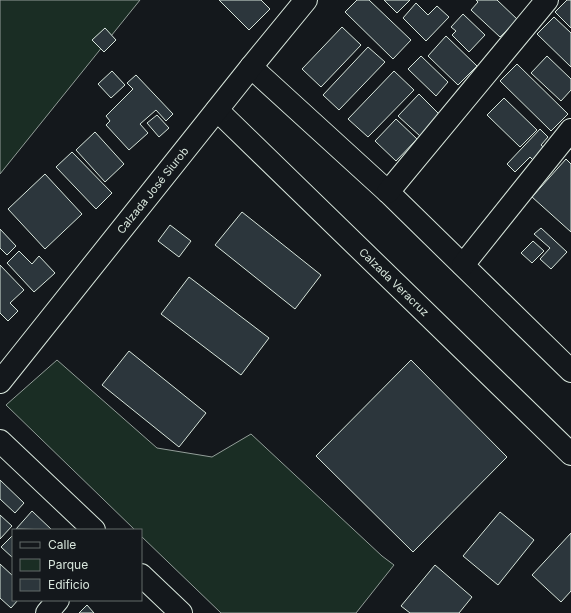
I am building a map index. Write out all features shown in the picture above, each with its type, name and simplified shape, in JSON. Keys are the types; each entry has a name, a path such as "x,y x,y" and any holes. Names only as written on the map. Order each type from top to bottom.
{"street":[{"name":"Calzada José Siurob","path":"0,382 306,0"},
{"path":"388,192 547,0"},
{"path":"251,67 388,192 571,371"},
{"name":"Calzada Veracruz","path":"217,110 571,454"},
{"path":"463,266 571,130"},
{"path":"0,441 93,529"},
{"path":"142,576 181,613"},
{"path":"47,613 57,601"}],"green space":[{"path":"0,0 140,0 0,174"},
{"path":"57,360 157,448 212,457 251,434 382,556 394,565 356,613 221,613 142,537 142,529 134,529 6,405"}],"building":[{"path":"219,0 261,0 270,9 249,30"},
{"path":"357,0 369,0 411,40 393,59 345,12"},
{"path":"384,0 410,0 397,13"},
{"path":"476,0 497,0 518,20 500,37 471,10 478,2"},
{"path":"567,0 571,0 571,28 555,12"},
{"path":"416,3 428,15 437,6 449,17 426,41 403,18"},
{"path":"463,14 485,35 469,52 452,35 456,31 451,27"},
{"path":"554,17 571,33 571,67 537,34"},
{"path":"342,27 361,45 321,87 302,69"},
{"path":"105,28 116,40 104,52 92,40"},
{"path":"446,36 477,66 458,85 428,56"},
{"path":"368,47 385,62 339,110 323,95"},
{"path":"421,56 448,82 436,96 408,69"},
{"path":"547,56 571,79 571,90 561,101 531,73"},
{"path":"517,64 568,114 551,131 500,81"},
{"path":"112,71 125,85 111,98 98,84"},
{"path":"394,71 414,90 368,137 348,119"},
{"path":"136,75 173,114 166,121 156,110 140,124 148,133 129,150 106,125 110,121 106,116 133,89 127,83"},
{"path":"419,94 440,115 420,136 398,116"},
{"path":"504,98 537,130 520,147 487,115"},
{"path":"157,115 169,128 159,137 147,123"},
{"path":"396,119 417,139 396,161 375,141"},
{"path":"540,129 548,137 541,145 548,151 536,163 530,157 515,172 507,164"},
{"path":"95,132 124,164 105,182 76,150"},
{"path":"72,152 112,193 96,209 56,167"},
{"path":"566,159 571,164 571,232 532,197"},
{"path":"45,174 82,214 45,249 8,209"},
{"path":"242,212 321,275 295,309 215,245"},
{"path":"170,225 191,241 179,257 158,241"},
{"path":"541,228 567,252 551,269 540,259 550,248 534,234"},
{"path":"0,229 16,246 7,255 0,248"},
{"path":"533,241 544,251 532,263 521,253"},
{"path":"19,251 32,264 39,256 55,273 34,292 7,263"},
{"path":"0,265 24,290 10,303 18,311 8,321 0,313"},
{"path":"189,277 269,338 241,375 161,314"},
{"path":"129,351 206,413 179,447 102,385"},
{"path":"411,360 507,457 413,552 316,456"},
{"path":"0,480 24,503 15,513 0,499"},
{"path":"32,511 51,529 16,529"},
{"path":"500,512 534,540 498,585 463,556"},
{"path":"0,515 12,526 0,539"},
{"path":"571,533 571,591 561,602 532,575"},
{"path":"12,536 12,557 1,547"},
{"path":"0,564 12,575 12,601 17,601 11,608 0,598"},
{"path":"435,565 472,597 459,613 410,613 401,606"},
{"path":"87,605 94,613 79,613"}]}
